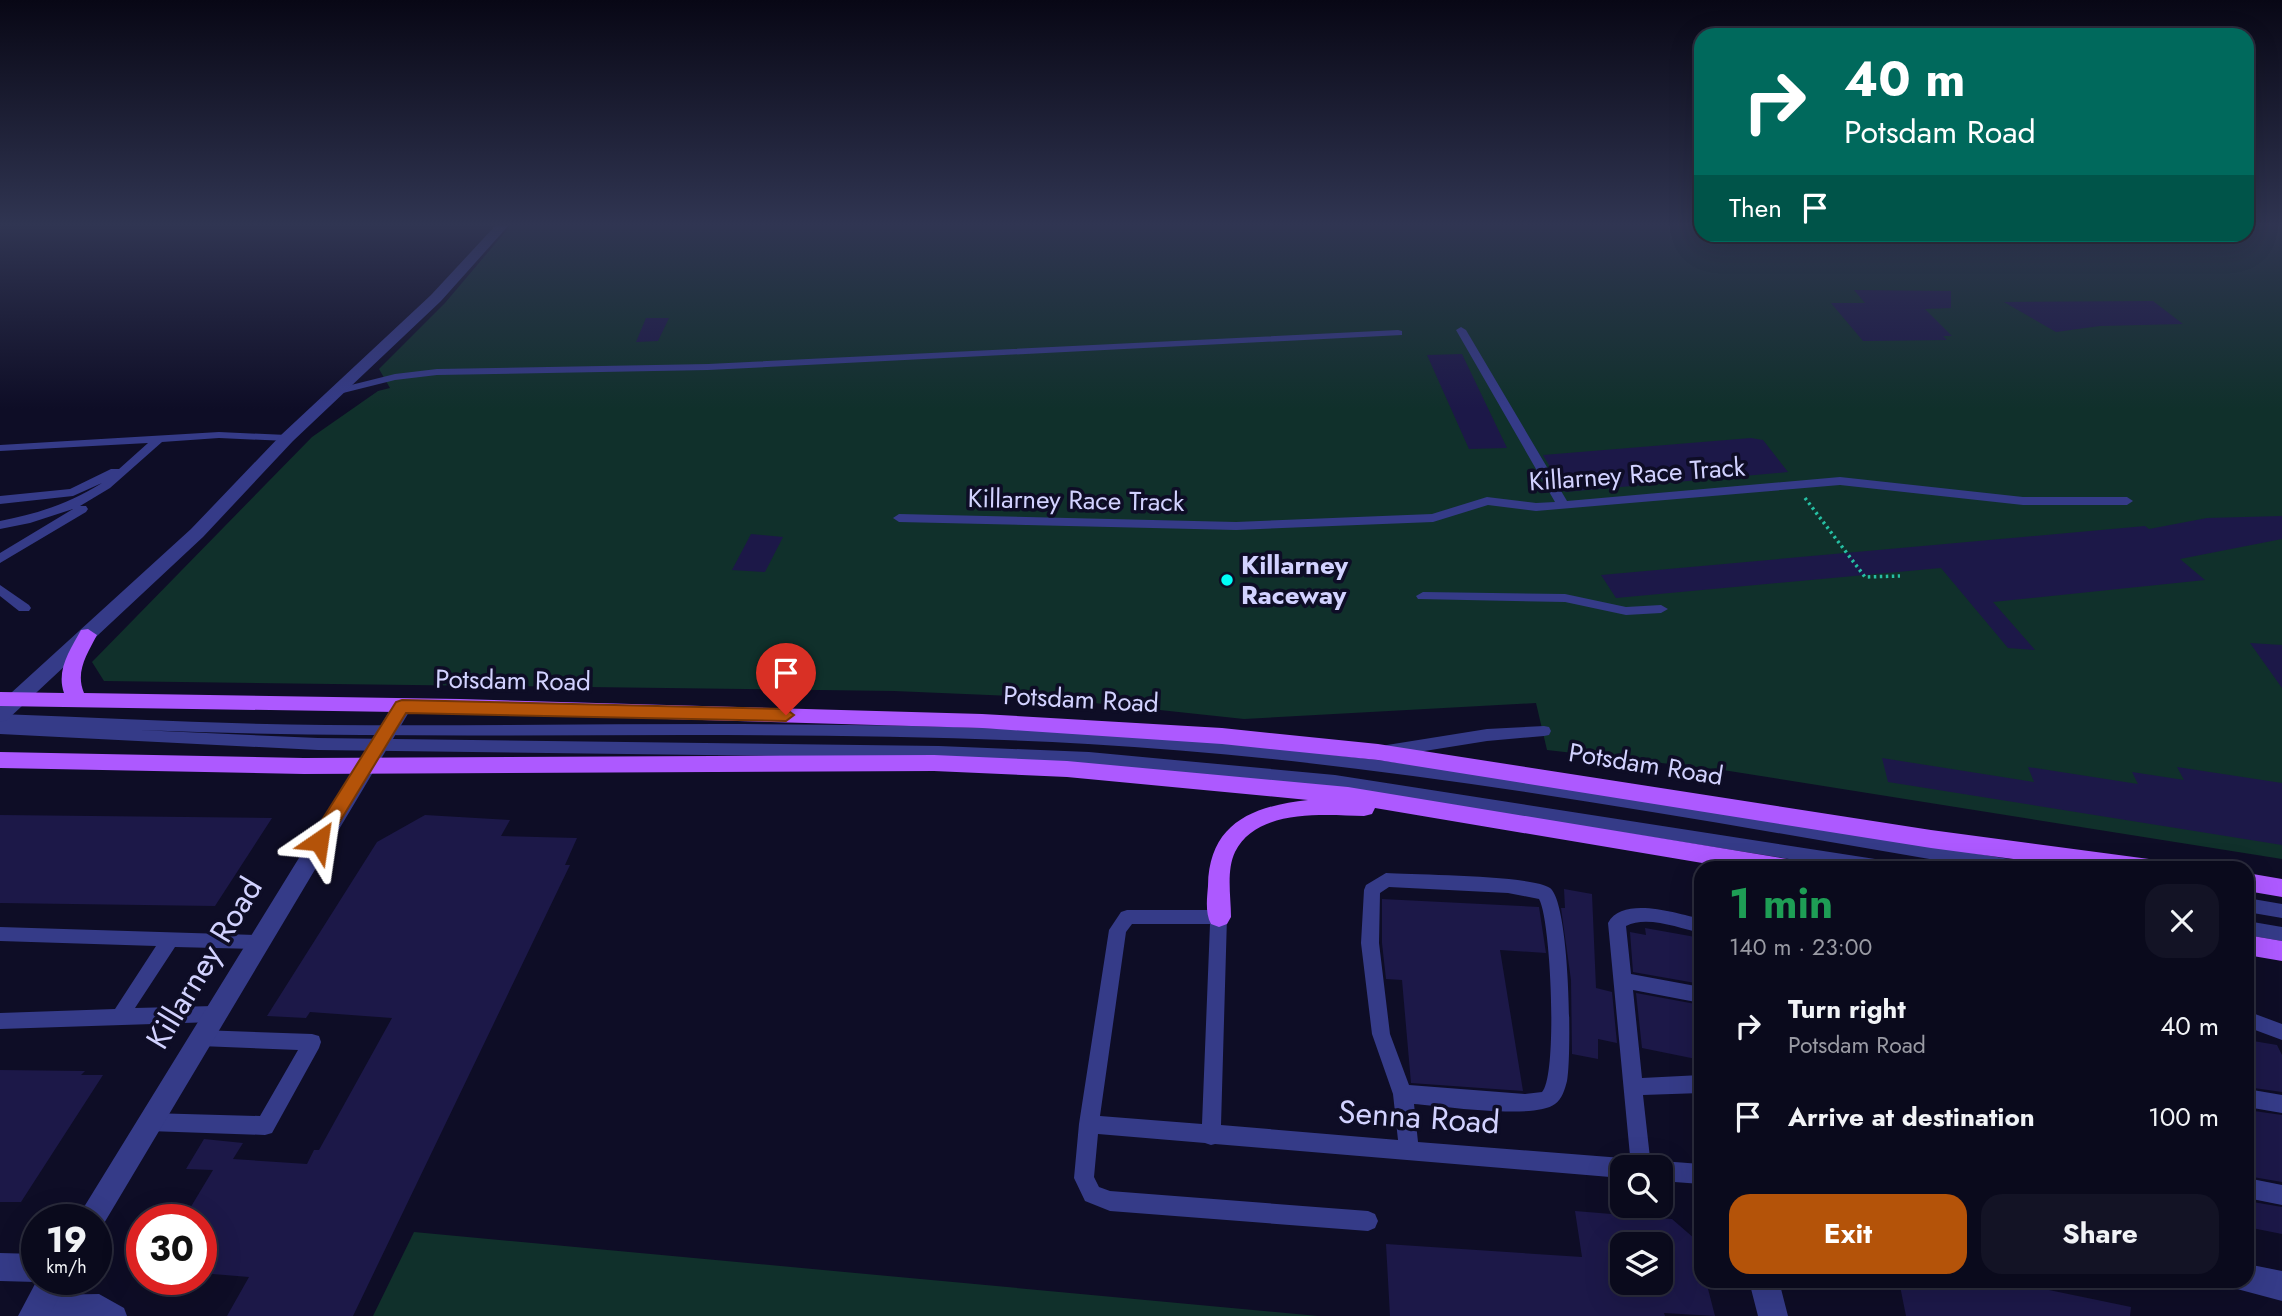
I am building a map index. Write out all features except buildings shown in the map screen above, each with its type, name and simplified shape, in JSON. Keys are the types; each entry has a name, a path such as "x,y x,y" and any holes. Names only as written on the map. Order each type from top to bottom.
{"main road":[{"path":"78,700 71,690 69,680 88,635"},
{"name":"Potsdam Road","path":"9,699 982,721 1222,736 1378,752 1931,839 2096,861"},
{"path":"0,761 365,766 696,762 987,765 1195,779 1348,795 1745,861"},
{"path":"1219,917 1222,865 1226,847 1252,823 1290,810 1326,807 1449,811"},
{"path":"2254,884 2282,888"},
{"path":"2254,946 2282,951"}],"street":[{"path":"0,717 9,699 88,635 197,533 287,438 447,286"},
{"name":"Killarney Road","path":"100,1204 402,706"},
{"path":"0,1267 21,1268"},
{"path":"2254,1280 2282,1286"},
{"path":"1766,1288 1773,1316"},
{"path":"36,1311 45,1295"}],"lane":[{"path":"1461,330 1563,505"},
{"path":"335,392 395,377 437,372 708,367 1398,333"},
{"path":"0,448 219,435 287,438"},
{"path":"0,559 83,508 159,438"},
{"path":"0,500 73,492 100,481 143,455"},
{"name":"Killarney Race Track","path":"900,519 1250,526 1433,518 1487,501 1536,507 1840,481 2023,501 2127,501"},
{"path":"0,525 54,512 102,491"},
{"path":"0,589 24,608"},
{"path":"1423,596 1565,598 1626,611 1661,609"},
{"path":"0,717 327,730 383,737 954,733 1218,748 1508,783 1979,861"},
{"path":"0,729 939,752 1102,759 1335,780 1846,861"},
{"path":"1378,752 1487,735 1544,731"},
{"path":"1403,1094 1525,1103 1538,1103 1553,1095 1557,1085 1559,1037 1554,915 1544,893 1508,886 1386,880 1376,884 1372,890 1370,943 1381,1034 1403,1094 1409,1151"},
{"path":"2254,906 2282,911"},
{"path":"1211,1136 1219,917 1143,915 1122,921 1088,1124 1084,1178 1091,1194 1102,1199 1368,1221"},
{"path":"1640,1155 1617,923 1622,918 1638,915 1694,925"},
{"path":"2254,929 2282,934"},
{"path":"0,934 257,942"},
{"path":"121,1015 170,940"},
{"path":"1621,980 1694,994"},
{"path":"0,1021 214,1014"},
{"path":"2254,1022 2282,1032"},
{"path":"149,1122 265,1126 312,1042 200,1038"},
{"path":"1633,1087 1694,1084"},
{"path":"2254,1099 2282,1104"},
{"name":"Senna Road","path":"1088,1124 1610,1167"},
{"path":"1673,1172 1694,1173"},
{"path":"2254,1189 2282,1195"},
{"path":"36,1311 99,1305 116,1316"}],"path":[{"path":"1800,491 1865,577 1900,576"}],"green space":[{"name":"Killarney Raceway","path":"459,286 2282,286 2282,859 1723,770 1547,750 1536,703 1244,719 1038,697 894,691 104,681 92,662 312,437 378,391 390,388 379,369"},
{"path":"414,1232 1318,1316 373,1316"}],"place":[{"name":"Killarney Raceway","path":"1227,580"}],"route":[{"path":"319,841 402,706 786,715"}]}
